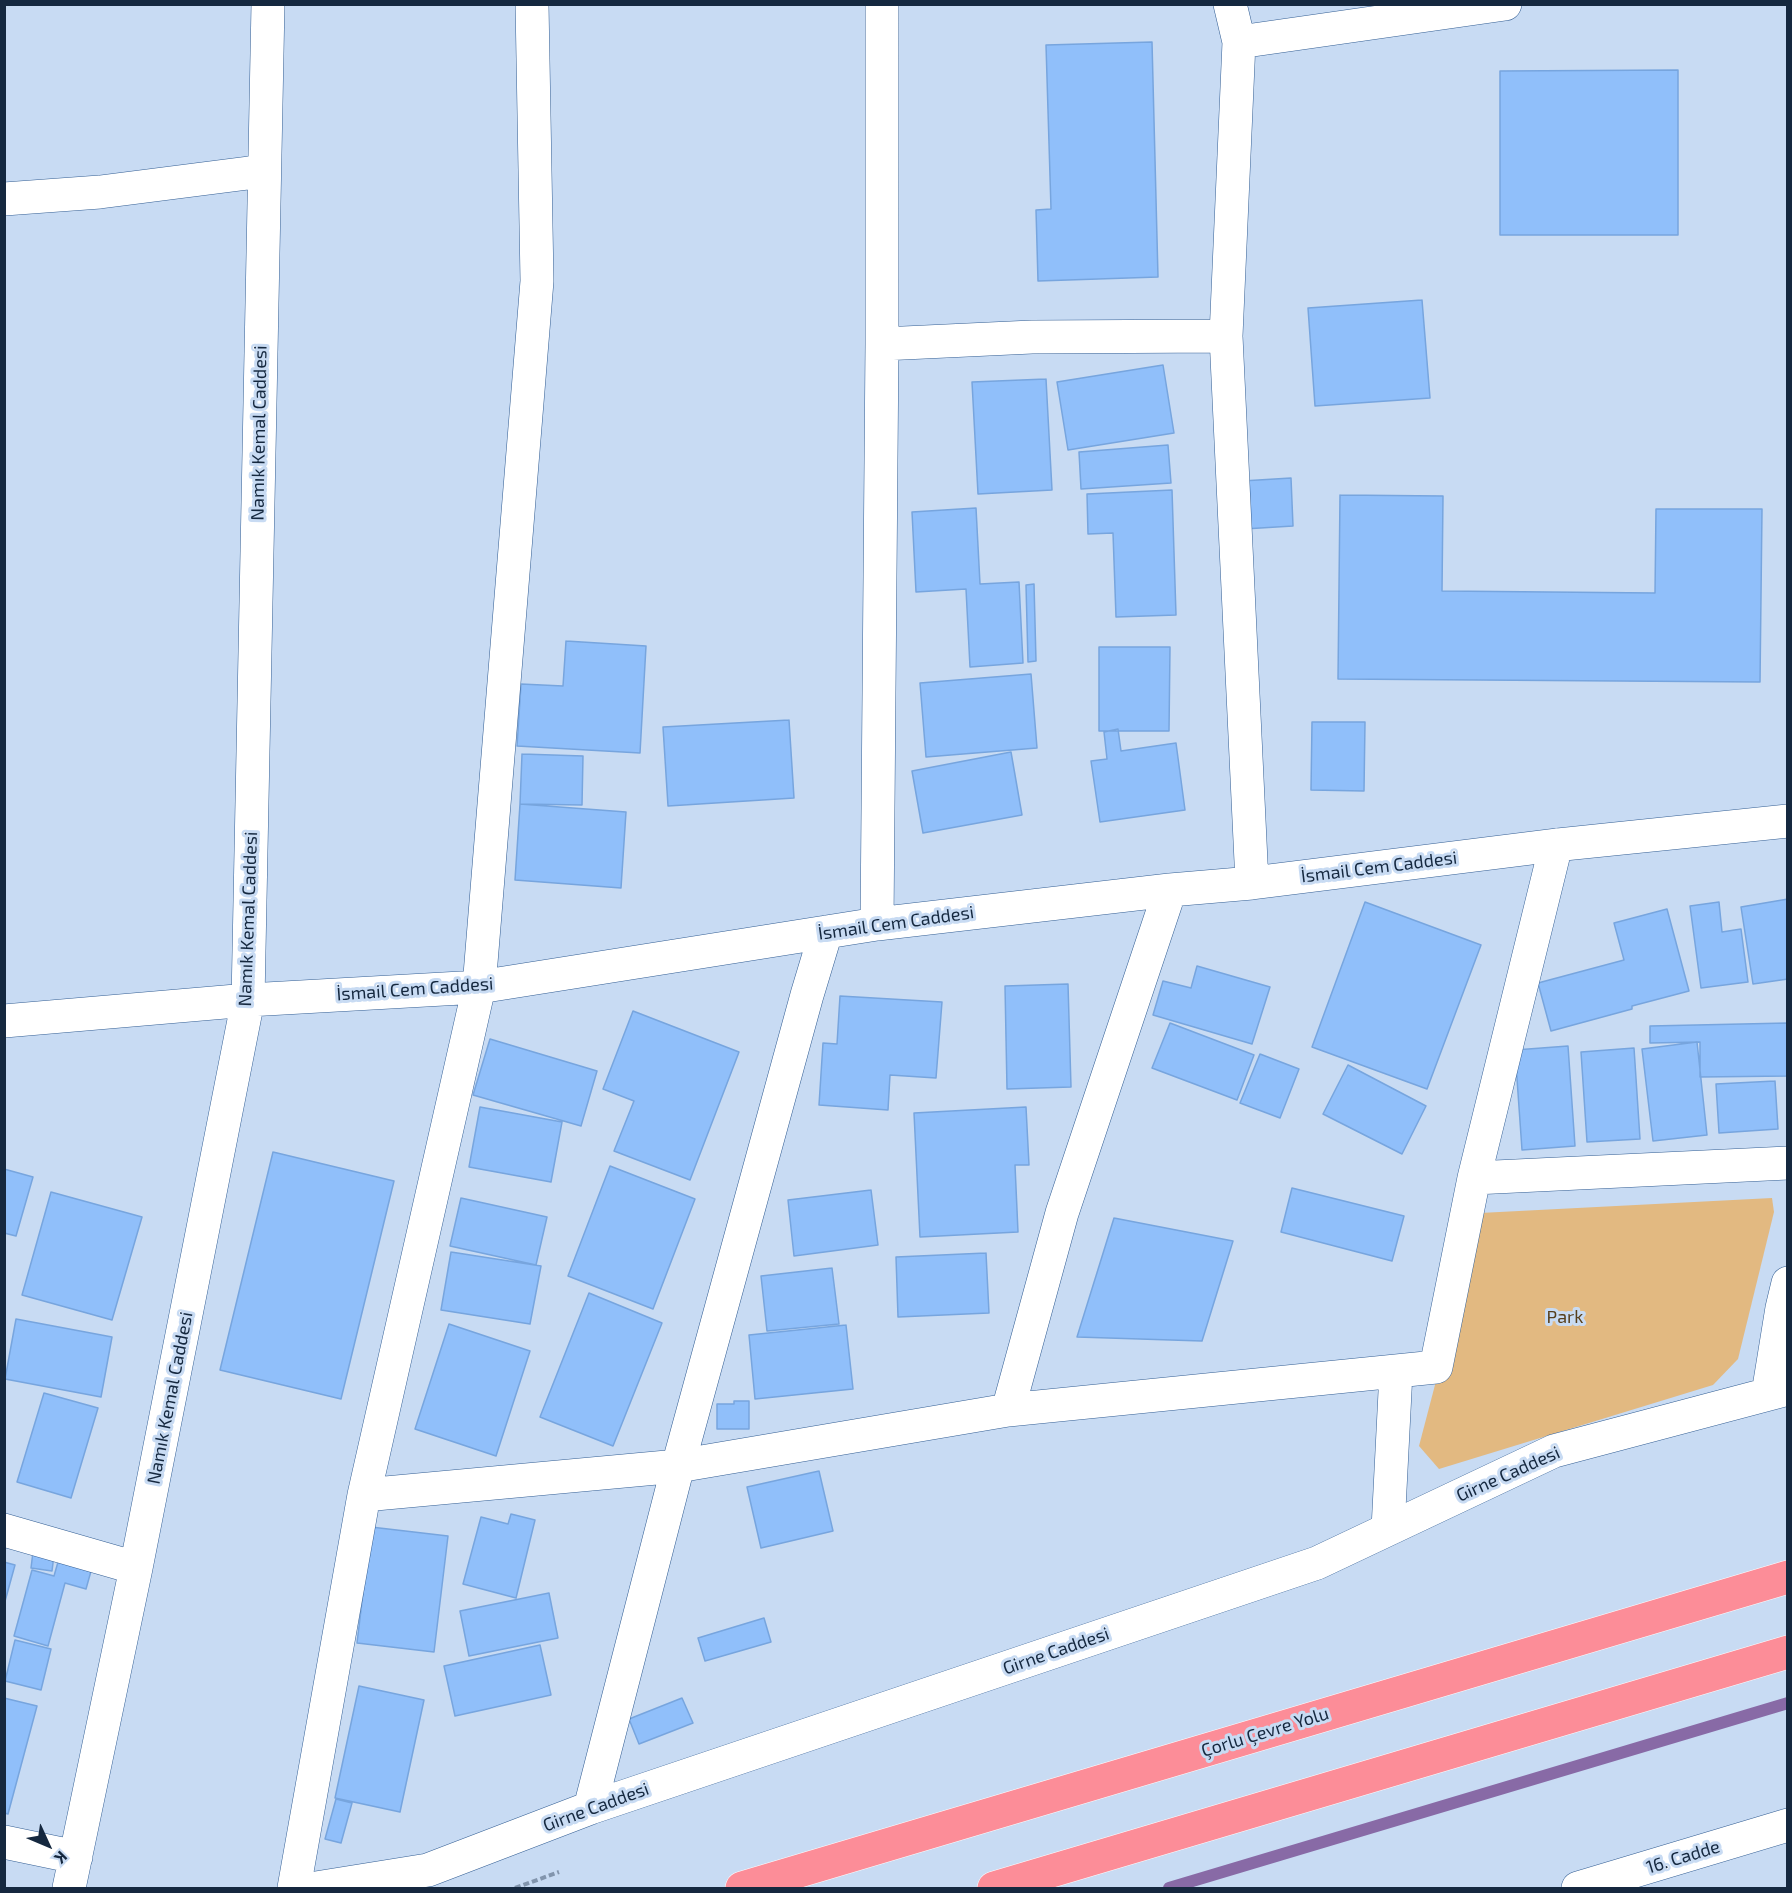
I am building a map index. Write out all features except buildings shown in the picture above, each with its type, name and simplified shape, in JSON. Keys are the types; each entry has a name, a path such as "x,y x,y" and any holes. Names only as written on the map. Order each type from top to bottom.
{"highway":[{"name":"Çorlu Çevre Yolu","path":"742,1888 1788,1577"},
{"path":"994,1888 1788,1652"}],"street":[{"name":"Namık Kemal Caddesi","path":"72,1873 136,1568 248,1000 268,4"},
{"path":"294,1888 364,1495 478,987 537,280 532,4"},
{"path":"877,924 882,344 882,4"},
{"path":"1230,4 1239,42 1226,336 1252,883"},
{"path":"1239,42 1505,4"},
{"path":"4,199 100,192 264,171"},
{"path":"882,344 1032,337 1226,336"},
{"name":"İsmail Cem Caddesi","path":"4,1021 248,1000 478,987 877,924 1170,890 1252,883 1556,845 1788,821"},
{"path":"364,1495 678,1466 1008,1410 1436,1368 1474,1178 1556,845"},
{"path":"1008,1410 1062,1213 1170,890"},
{"path":"590,1808 678,1466 826,932"},
{"path":"1474,1178 1788,1163"},
{"path":"1778,1391 1782,1308 1788,1283"},
{"path":"1388,1529 1396,1372"},
{"name":"Girne Caddesi","path":"316,1888 430,1879 590,1808 1317,1563 1554,1451 1778,1391"},
{"path":"4,1530 136,1568"},
{"name":"16. Cadde","path":"1578,1888 1788,1825"},
{"path":"4,1842 72,1873"}],"path":[{"path":"514,1888 559,1872"}],"green space":[{"name":"Park","path":"1772,1198 1774,1212 1738,1359 1713,1385 1439,1469 1419,1446 1480,1213"}],"waterway":[{"path":"1169,1888 1788,1703"}]}
